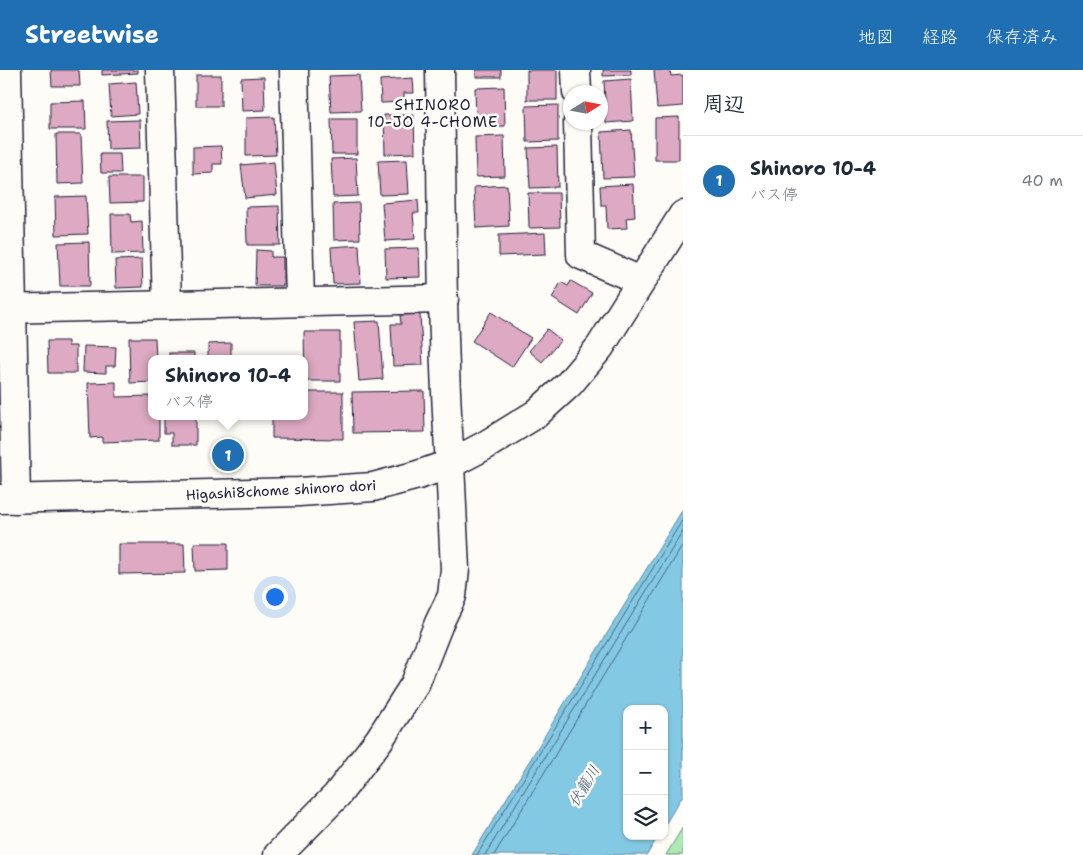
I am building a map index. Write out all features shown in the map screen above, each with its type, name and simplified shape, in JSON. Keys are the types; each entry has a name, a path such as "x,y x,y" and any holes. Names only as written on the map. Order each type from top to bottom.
{"street":[{"path":"7,70 6,309 8,499"},
{"path":"160,70 166,305"},
{"path":"294,70 300,302"},
{"path":"278,855 337,796 380,740 415,684 452,596 455,569 444,300 440,70"},
{"path":"576,70 577,85"},
{"path":"578,130 581,255 641,281"},
{"name":"Higashi8chome shinoro dori","path":"8,499 299,492 373,487 450,464 486,445 536,414 569,384 600,347 683,215"},
{"path":"6,309 444,300"}],"green space":[{"path":"683,827 683,855 666,855"}],"water":[{"name":"伏籠川","path":"683,509 683,795 668,819 668,705 623,705 623,840 656,840 647,855 472,855"}],"building":[{"path":"51,70 79,70 80,86 52,86"},
{"path":"102,70 138,70 138,73 102,75"},
{"path":"476,70 501,70 501,77 476,77"},
{"path":"527,70 557,70 557,100 527,100"},
{"path":"603,70 631,70 631,75 603,76"},
{"path":"654,70 670,70 671,76 683,75 683,106 657,108"},
{"path":"196,75 221,75 221,106 196,106"},
{"path":"359,75 361,111 331,112 329,76"},
{"path":"264,77 265,110 242,111 241,78"},
{"path":"413,78 414,93 404,93 404,102 381,103 380,80"},
{"path":"631,79 633,121 608,123 608,85 604,85 604,81"},
{"path":"136,82 138,114 111,116 109,84"},
{"path":"504,87 505,126 476,127 475,88"},
{"path":"85,101 86,129 50,129 50,102"},
{"path":"558,105 558,141 527,142 526,106"},
{"path":"384,115 414,115 415,153 385,154"},
{"path":"274,117 276,155 246,156 246,118"},
{"path":"679,117 679,160 655,160 655,118"},
{"path":"331,119 357,119 357,154 332,154"},
{"path":"140,120 141,148 108,149 107,121"},
{"path":"631,130 634,177 603,178 601,132"},
{"path":"56,134 81,134 83,183 57,184"},
{"path":"504,136 505,176 476,177 475,137"},
{"path":"221,146 222,164 213,164 213,173 193,174 193,147"},
{"path":"557,147 558,187 530,188 528,148"},
{"path":"100,154 120,154 121,173 101,173"},
{"path":"356,158 358,196 333,197 331,159"},
{"path":"407,160 409,194 380,195 378,161"},
{"path":"274,162 277,195 245,198 241,165"},
{"path":"109,177 143,177 143,202 110,203"},
{"path":"633,184 635,217 626,218 627,228 607,229 606,205 601,205 600,186"},
{"path":"507,185 509,226 476,228 474,187"},
{"path":"528,193 559,193 560,227 529,228"},
{"path":"86,196 88,234 56,235 55,197"},
{"path":"418,200 419,213 413,213 415,239 385,241 382,203"},
{"path":"359,203 360,239 334,240 333,204"},
{"path":"279,206 280,245 247,245 246,207"},
{"path":"111,214 130,214 131,222 142,221 143,253 112,254"},
{"path":"545,233 546,254 499,256 499,235"},
{"path":"89,242 90,286 60,286 58,243"},
{"path":"359,245 361,283 333,284 331,247"},
{"path":"419,248 420,277 386,278 385,249"},
{"path":"256,250 271,251 271,257 283,257 283,286 255,286"},
{"path":"142,259 143,287 116,288 115,260"},
{"path":"571,281 592,293 579,315 552,298 561,282 568,286"},
{"path":"491,312 531,338 512,367 472,341"},
{"path":"420,314 423,365 393,366 391,324 401,324 400,315"},
{"path":"379,321 383,379 359,381 354,322"},
{"path":"547,329 561,340 542,362 529,351"},
{"path":"304,332 340,332 340,381 308,381 308,355 304,355"},
{"path":"129,338 155,338 156,355 148,355 148,382 130,383"},
{"path":"47,341 68,341 68,346 76,346 76,373 48,373"},
{"path":"231,343 231,355 208,355 208,344"},
{"path":"84,346 116,347 115,366 106,366 106,373 83,372"},
{"path":"169,353 194,353 194,355 169,355"},
{"path":"116,382 116,397 148,396 148,420 159,420 159,440 102,442 102,437 90,438 88,383"},
{"path":"424,391 425,432 353,433 352,392"},
{"path":"308,392 343,392 343,439 272,438 272,420 308,420"},
{"path":"164,420 196,420 196,445 172,445 172,433 164,433"},
{"path":"194,543 228,543 228,570 195,571"},
{"path":"119,544 184,544 185,573 119,574"}],"place":[{"name":"Shinoro 10-4","path":"228,455"}],"district":[{"name":"SHINORO 10-JO 4-CHOME","path":"433,114"}]}
